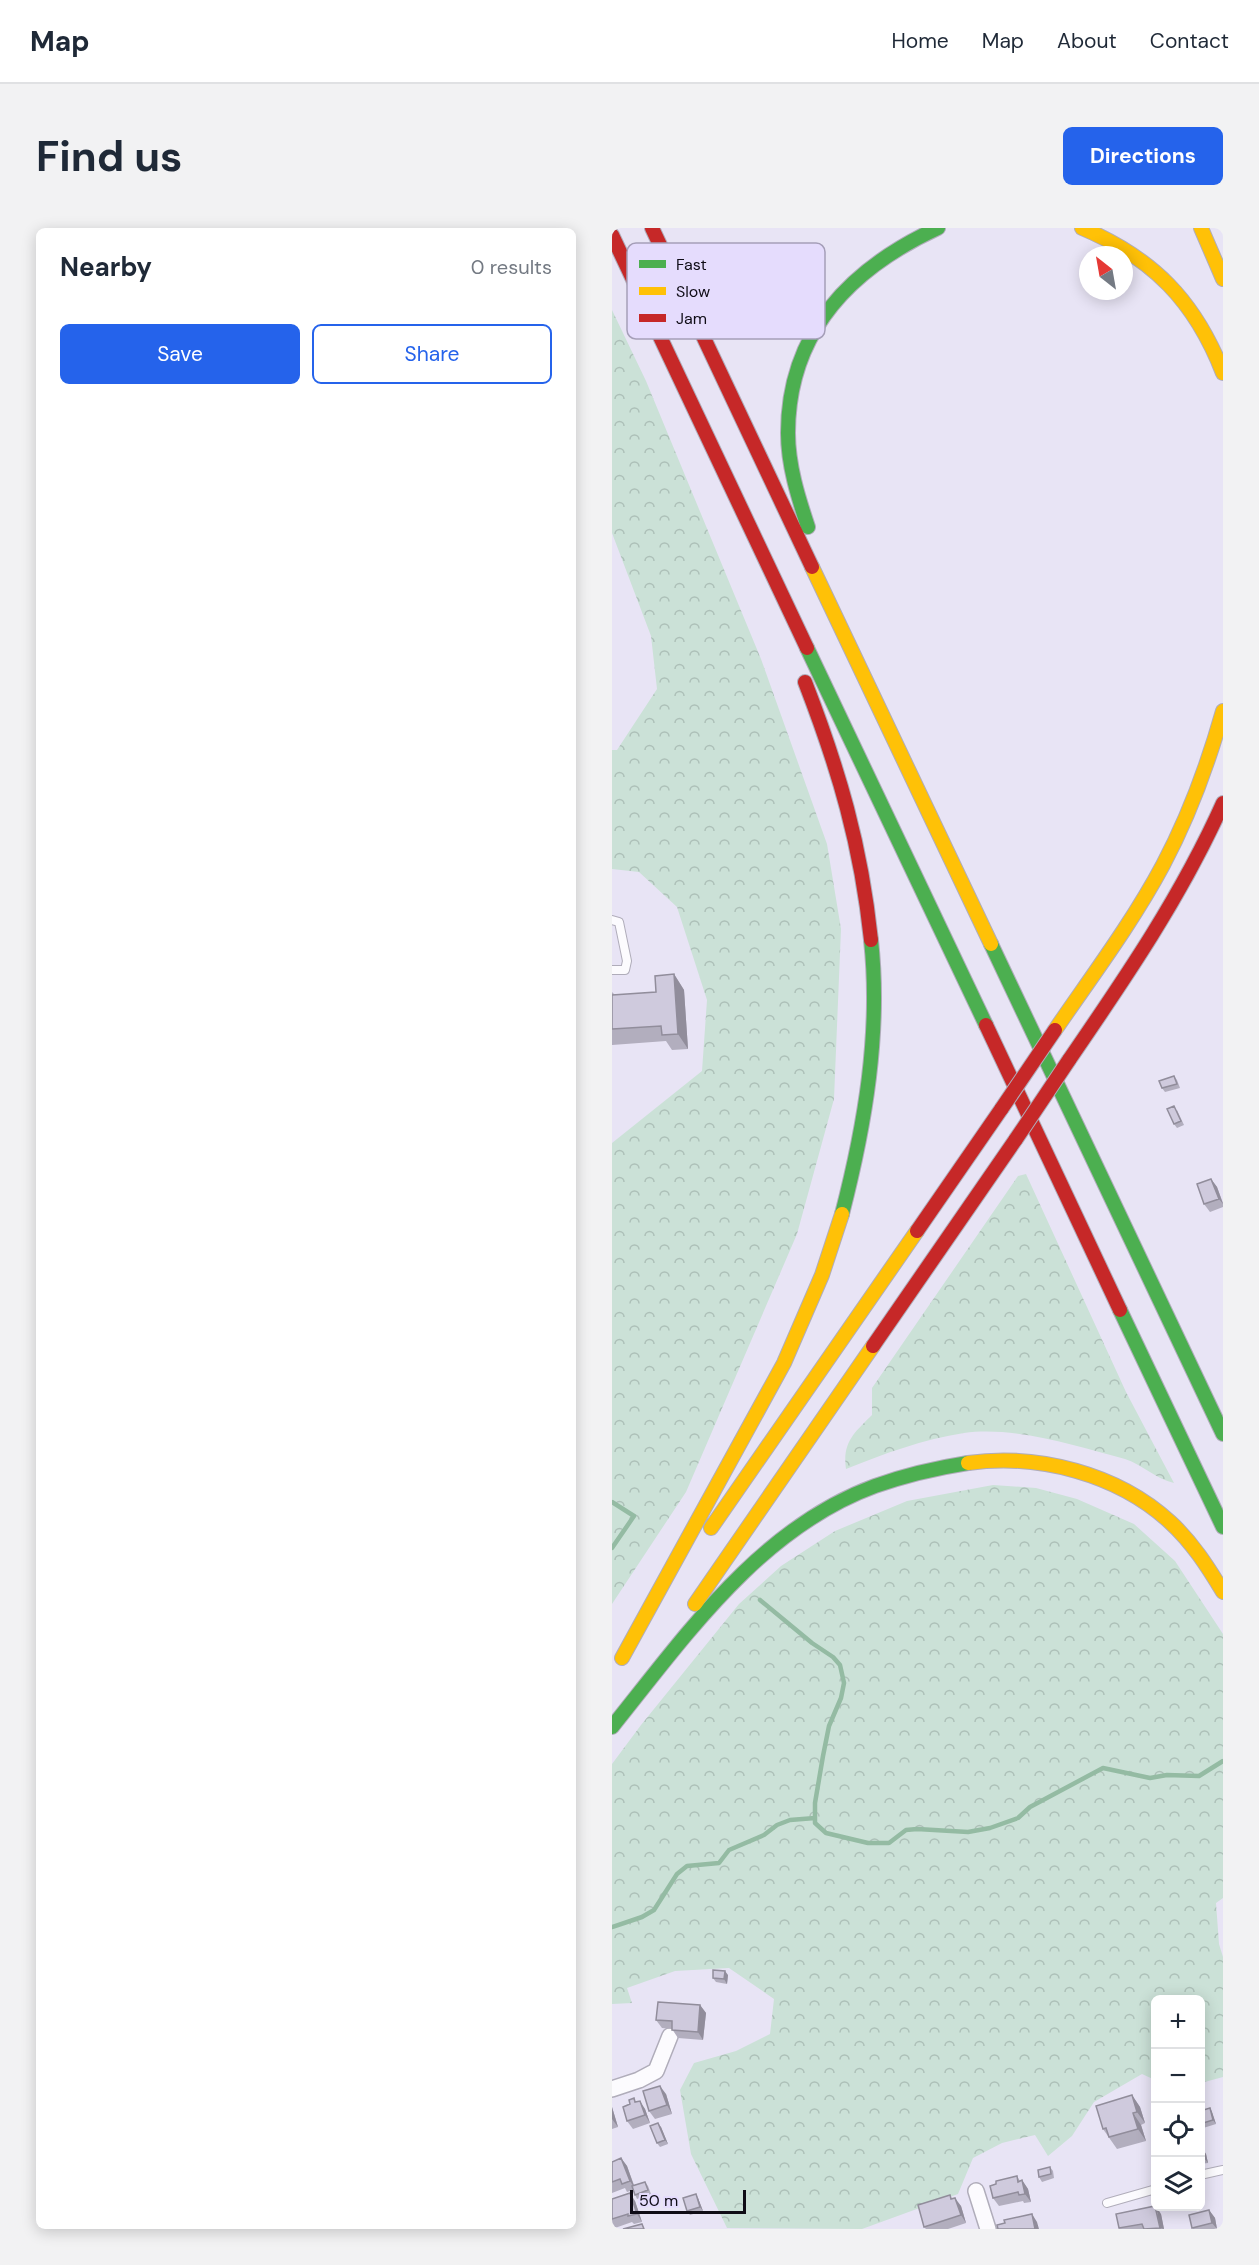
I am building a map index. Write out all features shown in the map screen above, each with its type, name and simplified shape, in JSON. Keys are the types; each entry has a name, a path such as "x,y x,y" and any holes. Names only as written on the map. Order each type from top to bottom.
{"highway":[{"path":"652,228 659,243"},
{"path":"825,314 856,276 888,251 938,228"},
{"path":"1082,228 1122,246 1165,279 1184,299 1206,333 1223,373"},
{"path":"1201,228 1223,279"},
{"path":"612,236 627,268"},
{"path":"661,339 1223,1527"},
{"path":"704,339 1223,1434"},
{"path":"811,339 795,380 789,406 790,453 803,510 819,558 869,688"},
{"path":"622,1658 791,1348 833,1245 860,1139 873,1029 873,964 869,909 849,811 797,660 720,463"},
{"path":"612,1672 1130,920 1163,865 1198,790 1223,711"},
{"path":"612,1725 1016,1139 1167,914 1195,865 1223,803"},
{"path":"612,1725 719,1598 782,1538 811,1518 861,1492 940,1466 981,1461 1024,1461 1066,1468 1105,1482 1142,1501 1175,1526 1201,1557 1223,1592"}],"street":[{"path":"612,2089 656,2072 670,2036"},
{"path":"976,2191 988,2229"}],"lane":[{"path":"612,920 619,922 627,961 625,970 612,970"},
{"path":"1205,2174 1223,2170"},
{"path":"1107,2203 1151,2190"}],"green space":[{"path":"612,310 646,381 761,659 827,844 841,929 834,1099 797,1234 686,1492 612,1604 612,1143 702,1071 707,1000 677,907 639,872 612,869 612,750 617,750 657,689 651,636 612,533"},
{"path":"1026,1174 1126,1392 1174,1483 1125,1459 1045,1438 1004,1432 964,1433 934,1439 846,1469 846,1452 851,1438 872,1415 872,1388 1018,1176"},
{"path":"993,1485 1036,1488 1077,1499 1134,1524 1175,1561 1223,1634 1223,1898 1216,1903 1219,1944 1223,1957 1223,2077 1205,2082 1205,1995 1151,1995 1151,2078 1142,2074 1094,2102 1072,2136 1048,2156 1035,2135 1002,2143 973,2158 958,2194 862,2229 727,2228 691,2154 680,2090 694,2063 736,2051 770,2034 774,1999 729,1968 675,1971 627,1988 632,2003 612,2004 612,1764 739,1604 781,1566 835,1531 907,1501"}],"building":[{"path":"674,974 678,1034 662,1035 661,1026 612,1029 612,995 656,992 655,976"},
{"path":"1174,1076 1177,1084 1162,1088 1159,1081"},
{"path":"1174,1106 1181,1121 1174,1124 1167,1109"},
{"path":"1211,1179 1219,1199 1204,1204 1197,1184"},
{"path":"713,1970 725,1971 724,1979 713,1978"},
{"path":"658,2002 700,2005 698,2032 672,2030 672,2021 656,2020"},
{"path":"660,2086 667,2105 649,2111 643,2091"},
{"path":"1132,2095 1137,2112 1133,2113 1138,2129 1109,2137 1106,2128 1103,2129 1096,2106"},
{"path":"634,2098 635,2102 640,2101 645,2115 627,2121 623,2107 630,2104 629,2100"},
{"path":"1210,2108 1213,2120 1205,2122 1205,2110"},
{"path":"658,2123 665,2140 657,2143 650,2126"},
{"path":"621,2158 630,2181 622,2184 620,2179 612,2182 612,2162"},
{"path":"1050,2167 1051,2174 1039,2177 1038,2170"},
{"path":"1017,2176 1018,2182 1022,2180 1025,2194 1019,2195 1018,2192 993,2198 990,2186 996,2184 996,2181"},
{"path":"645,2182 648,2190 635,2195 632,2186"},
{"path":"630,2193 637,2214 612,2219 612,2199"},
{"path":"696,2194 700,2207 687,2211 683,2198"},
{"path":"950,2195 951,2199 955,2198 961,2215 924,2227 918,2205"},
{"path":"1151,2207 1151,2211 1156,2211 1160,2228 1144,2229 1142,2224 1119,2228 1116,2214"},
{"path":"1209,2210 1212,2223 1192,2228 1189,2215"},
{"path":"1032,2214 1035,2229 998,2229 997,2225 1005,2223 1004,2220"},
{"path":"642,2224 644,2229 623,2229"}],"waterway":[{"path":"612,1502 634,1516 612,1548"},
{"path":"760,1600 840,1665 844,1683 841,1698 829,1726 815,1803 815,1823 826,1833 868,1843 889,1843 906,1830 968,1832 990,1828 1018,1818 1030,1807 1103,1768 1150,1778 1167,1775 1199,1776 1223,1761"},
{"path":"612,1927 642,1917 654,1910 677,1874 687,1866 719,1863 729,1850 764,1835 777,1825 790,1820 815,1818"}],"traffic: fast":[{"path":"825,316 852,284 878,263 938,228"},
{"path":"808,527 794,481 788,433 791,397 799,364 811,339"},
{"path":"807,648 986,1025"},
{"path":"842,1214 858,1147 869,1078 874,1009 871,940"},
{"path":"991,944 1223,1434"},
{"path":"1120,1310 1223,1527"},
{"path":"612,1727 697,1621 761,1556 796,1528 834,1505 875,1486 921,1472 968,1463"}],"traffic: slow":[{"path":"1082,228 1130,253 1169,285 1199,324 1223,373"},
{"path":"1201,228 1223,279"},
{"path":"812,567 991,944"},
{"path":"1055,1030 1125,928 1163,865 1197,790 1223,711"},
{"path":"622,1658 784,1363 822,1275 842,1214"},
{"path":"711,1528 917,1231"},
{"path":"695,1604 873,1346"},
{"path":"968,1463 1022,1461 1049,1465 1076,1471 1126,1491 1149,1505 1178,1530 1199,1555 1223,1592"}],"traffic: jam":[{"path":"652,228 659,243"},
{"path":"612,235 627,267"},
{"path":"661,339 807,648"},
{"path":"704,339 812,567"},
{"path":"805,682 847,808 861,872 871,940"},
{"path":"1069,1060 1171,903 1223,803"},
{"path":"986,1025 1120,1310"},
{"path":"1002,1108 1055,1030"},
{"path":"1016,1139 1069,1060"},
{"path":"917,1231 1002,1108"},
{"path":"873,1346 1016,1139"}]}
